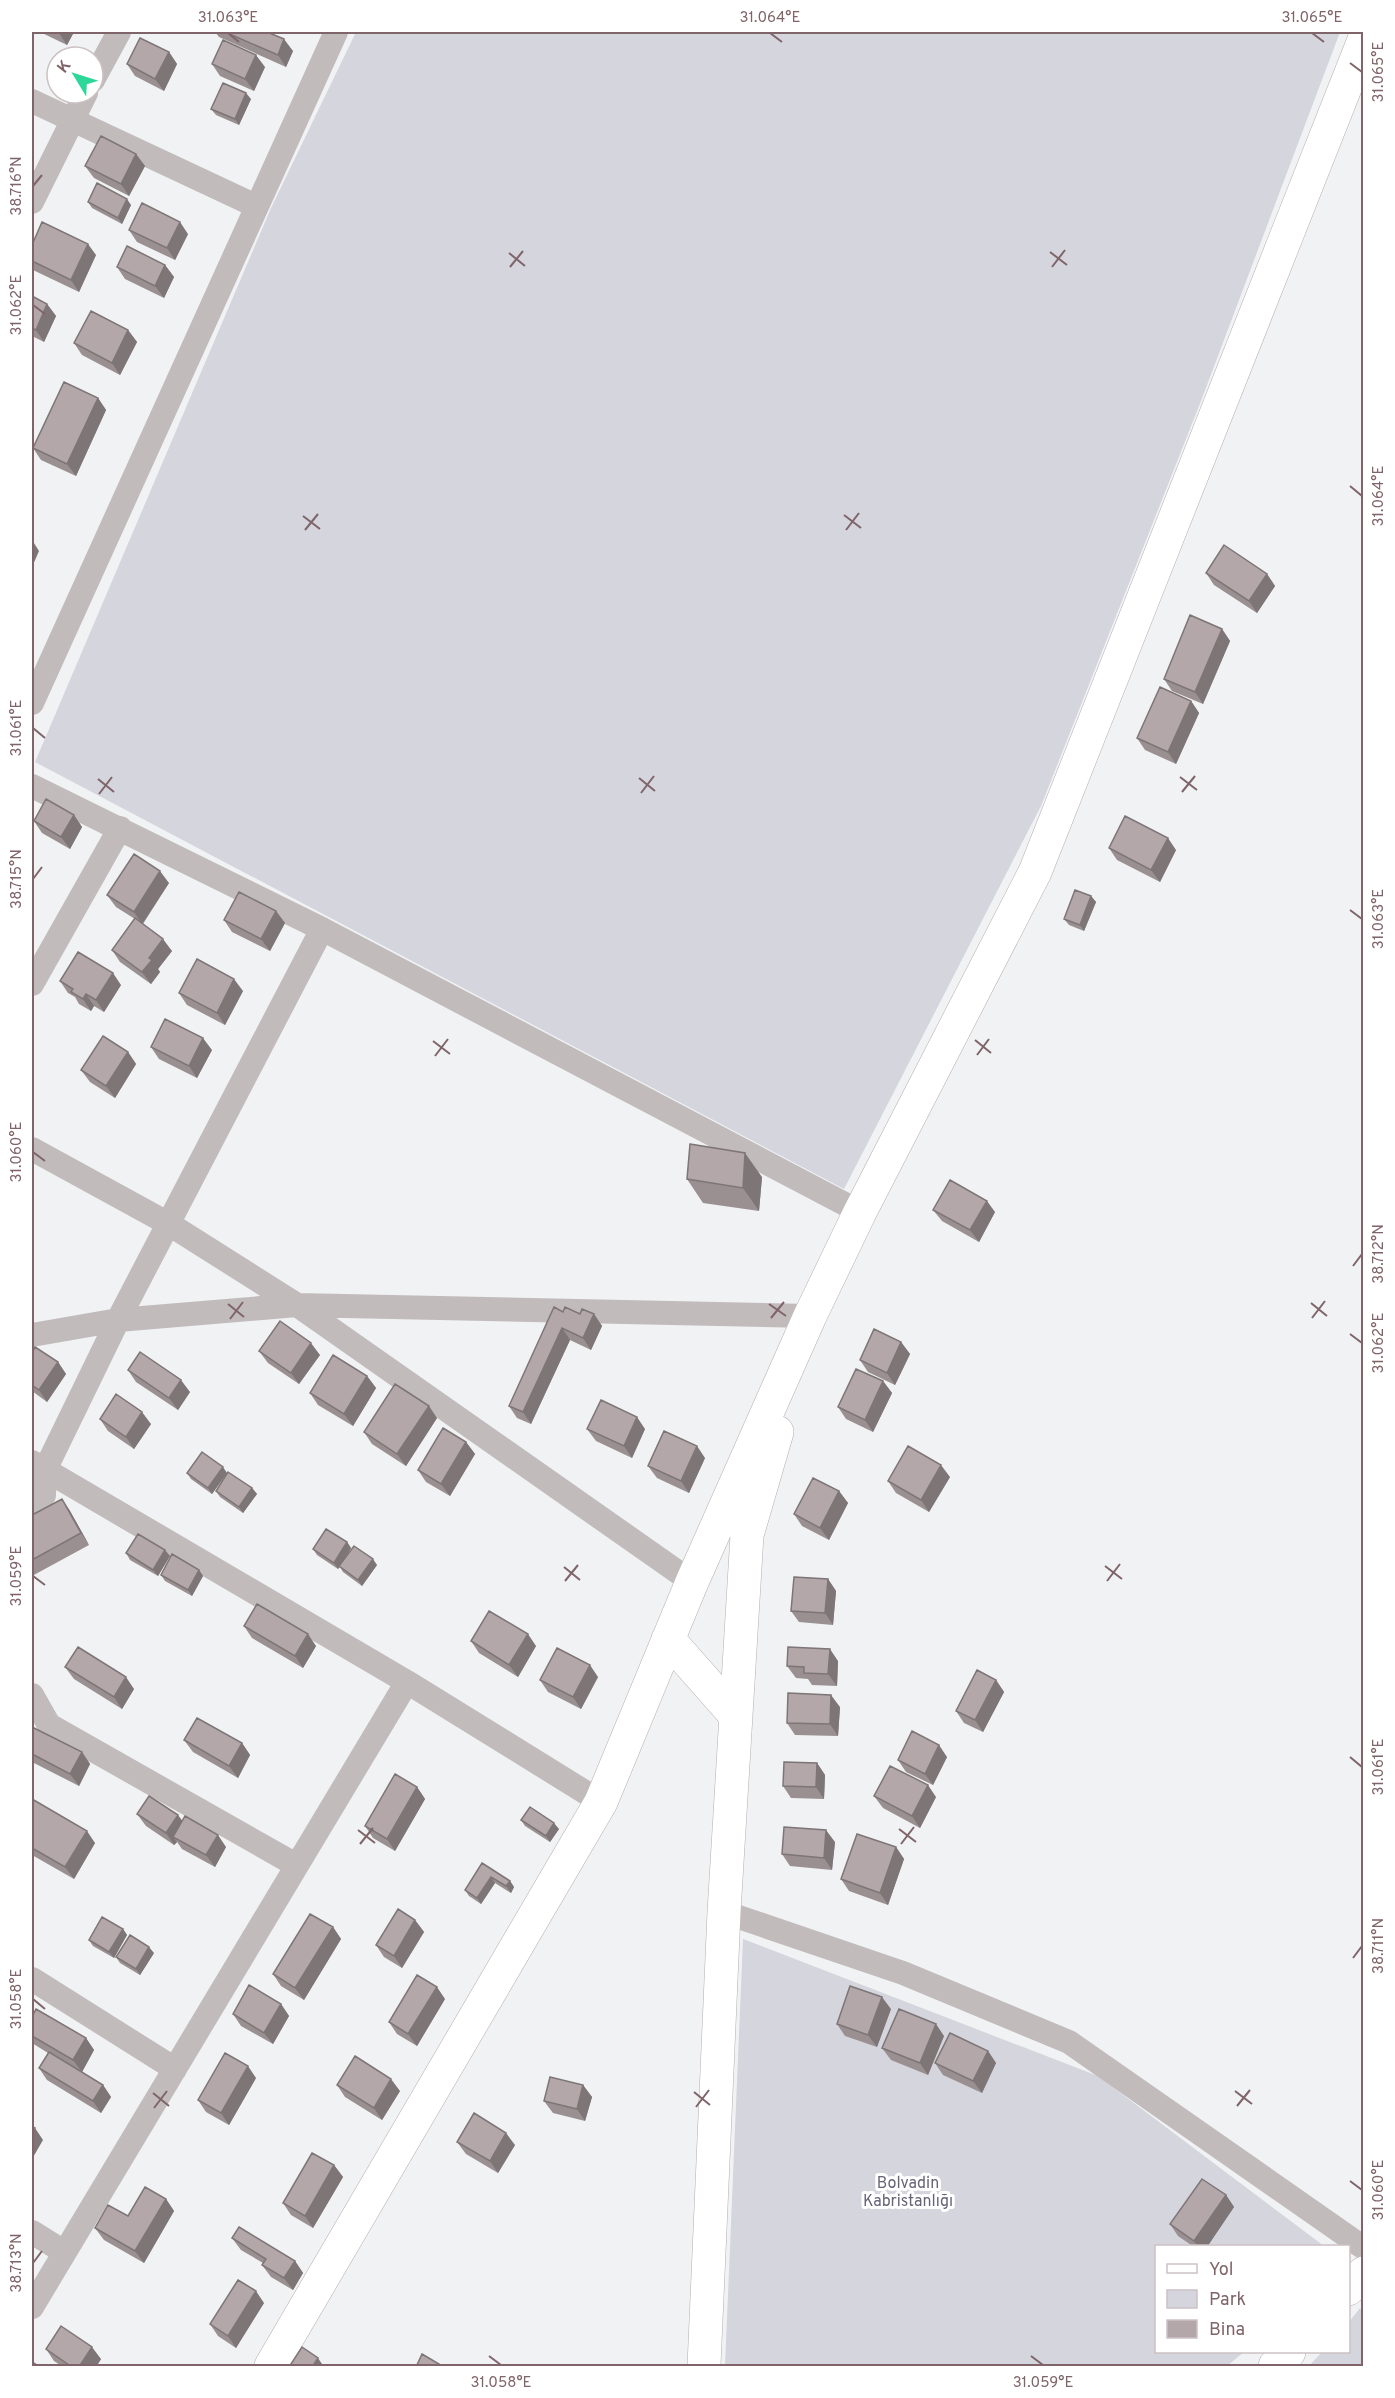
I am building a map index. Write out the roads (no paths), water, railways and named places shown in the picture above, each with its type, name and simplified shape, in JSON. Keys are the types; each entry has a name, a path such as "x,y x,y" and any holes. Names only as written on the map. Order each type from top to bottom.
{"street":[{"path":"105,58 119,32"},
{"path":"32,703 336,32"},
{"path":"271,2367 602,1802 692,1582 810,1316 860,1212 1035,872 1364,40"},
{"path":"32,101 256,206"},
{"path":"32,202 79,105"},
{"path":"32,786 322,929 860,1212"},
{"path":"32,984 120,828"},
{"path":"32,1502 44,1495 38,1466 169,1224 322,929"},
{"path":"32,1149 169,1224 297,1305 692,1582"},
{"path":"32,1335 118,1320 297,1305 810,1316"},
{"path":"704,2367 724,1912 747,1535 810,1316"},
{"path":"38,1466 407,1682 602,1802"},
{"path":"668,1639 736,1716"},
{"path":"32,2307 407,1682"},
{"path":"32,1695 49,1725 296,1865"},
{"path":"724,1912 903,1973 1069,2042 1364,2248"},
{"path":"32,1980 175,2069"},
{"path":"32,2232 64,2252"},
{"path":"1350,2287 1364,2273"},
{"path":"1275,2367 1288,2353"}],"park label":[{"name":"Bolvadin Kabristanlığı","path":"908,2191"}]}
